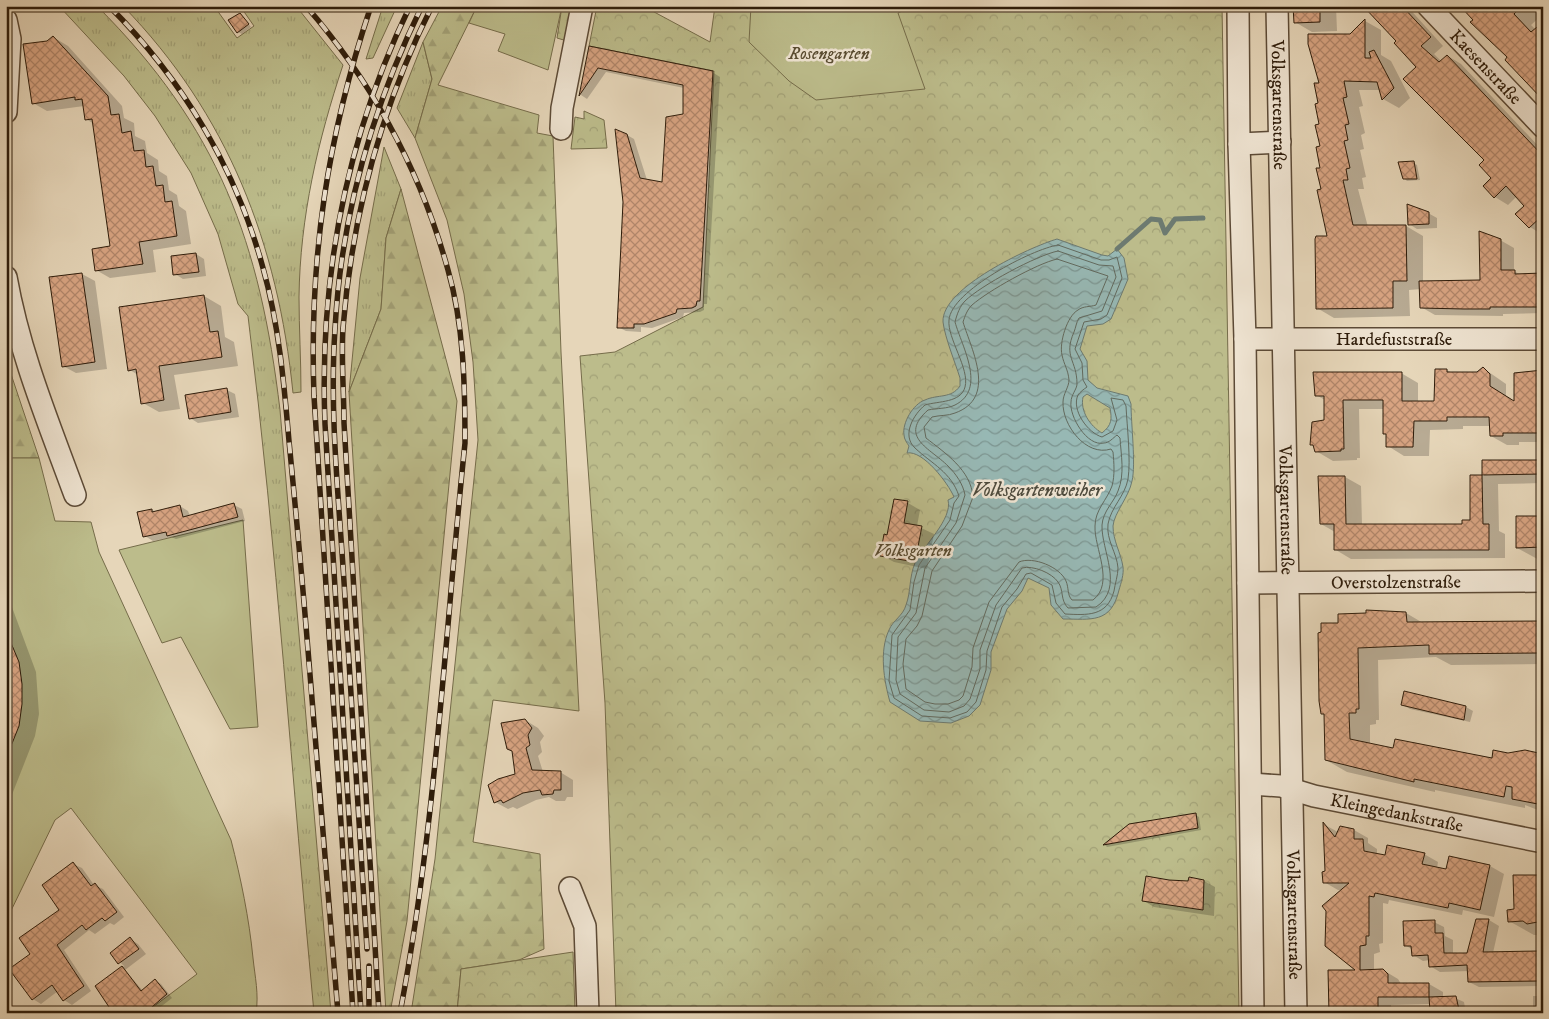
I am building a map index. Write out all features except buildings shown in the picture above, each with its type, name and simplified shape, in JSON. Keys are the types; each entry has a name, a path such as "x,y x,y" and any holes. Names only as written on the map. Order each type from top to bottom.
{"street":[{"path":"561,129 562,108 582,6"},
{"path":"1238,6 1239,144 1245,339 1254,1013"},
{"name":"Volksgartenstraße","path":"1277,6 1296,1013"},
{"name":"Kaesenstraße","path":"1428,6 1543,127"},
{"path":"6,20 10,39 6,112"},
{"path":"1239,144 1280,142"},
{"path":"6,277 14,322 36,393 75,495"},
{"name":"Hardefuststraße","path":"1245,339 1543,339"},
{"name":"Overstolzenstraße","path":"1248,583 1543,581"},
{"name":"Kleingedankstraße","path":"1251,784 1281,786 1543,842"},
{"path":"570,888 585,926 588,1013"}],"green space":[{"path":"59,6 97,6 139,51 174,97 203,143 227,191 245,241 260,293 280,410 331,1013 314,1013 276,577 248,316 238,304 218,234 191,173 155,116 124,76"},
{"path":"123,6 214,6 237,38 254,26 240,6 296,6 343,65 318,150 303,238 299,297 301,392 293,393 286,338 275,285 260,234 242,184 219,137 192,91 160,48"},
{"path":"383,6 397,6 373,58 366,59"},
{"path":"442,6 477,6 438,85 539,115 537,133 553,136 561,352 579,711 493,700 473,842 540,854 544,949 519,960 461,969 457,1013 411,1013 435,859 478,440 473,362 464,294 447,220 415,138 432,79 423,42"},
{"path":"477,6 562,6 548,70 498,51 505,34 469,23"},
{"path":"562,6 575,6 567,41 557,38"},
{"name":"Volksgarten","path":"597,6 643,6 710,42 715,6 1222,6 1239,1013 616,1013 605,703 580,356 615,352 703,307 714,71 589,46"},
{"name":"Rosengarten","path":"751,6 912,6 898,13 925,89 816,100 789,81 749,42"},
{"path":"423,42 432,79 415,138 397,108"},
{"path":"584,111 604,120 607,148 571,149 575,117 584,119"},
{"path":"384,147 401,189 386,238 381,309 349,392 360,278"},
{"path":"401,189 457,401 407,921 390,1013 386,1013 349,392 381,309 386,238"},
{"path":"6,359 39,458 6,458"},
{"path":"6,458 39,458 55,521 91,522 99,552 231,840 249,928 256,986 256,1013 145,1013 197,974 71,808 55,820 6,921"},
{"path":"243,520 258,727 230,729 181,637 162,643 119,550"},
{"path":"573,952 575,1013 457,1013 461,969"}],"water":[{"name":"Volksgartenweiher","path":"1057,239 1108,256 1117,249 1124,258 1128,279 1111,319 1103,324 1087,326 1080,349 1087,361 1088,380 1097,388 1128,396 1131,404 1132,481 1113,526 1114,537 1123,567 1121,581 1115,601 1111,609 1105,614 1091,619 1063,619 1051,605 1049,588 1028,578 1022,591 1007,609 991,652 991,670 980,705 969,716 951,723 920,721 890,702 884,676 884,647 891,627 906,605 915,563 942,524 948,507 948,500 954,497 941,476 927,462 913,453 907,453 909,446 904,436 905,425 909,414 916,405 930,398 953,393 960,386 960,378 944,328 943,322 946,309 956,296 971,283 1009,260 1044,243","holes":["1087,394 1110,408 1110,422 1102,433 1087,418 1083,408 1083,397"]}],"waterway":[{"path":"1117,249 1151,219 1160,220 1165,233 1175,219 1203,218"}],"railway":[{"path":"109,6 160,64 183,95 222,160 252,231 269,289 277,332 285,398 338,1013"},
{"path":"306,6 353,66 392,130 409,164 424,198 448,270 460,334 465,400 465,443 423,871 400,1013"},
{"path":"353,1013 314,396 313,345 318,246 332,151 343,103 371,6"},
{"path":"361,1013 325,424 324,369 332,262 341,209 353,158 369,106 410,6"},
{"path":"367,949 334,430 335,329 344,245 362,163 388,84 422,6"},
{"path":"379,1013 344,423 343,328 354,244 372,163 398,83 432,6"},
{"path":"369,966 369,1013"}]}
